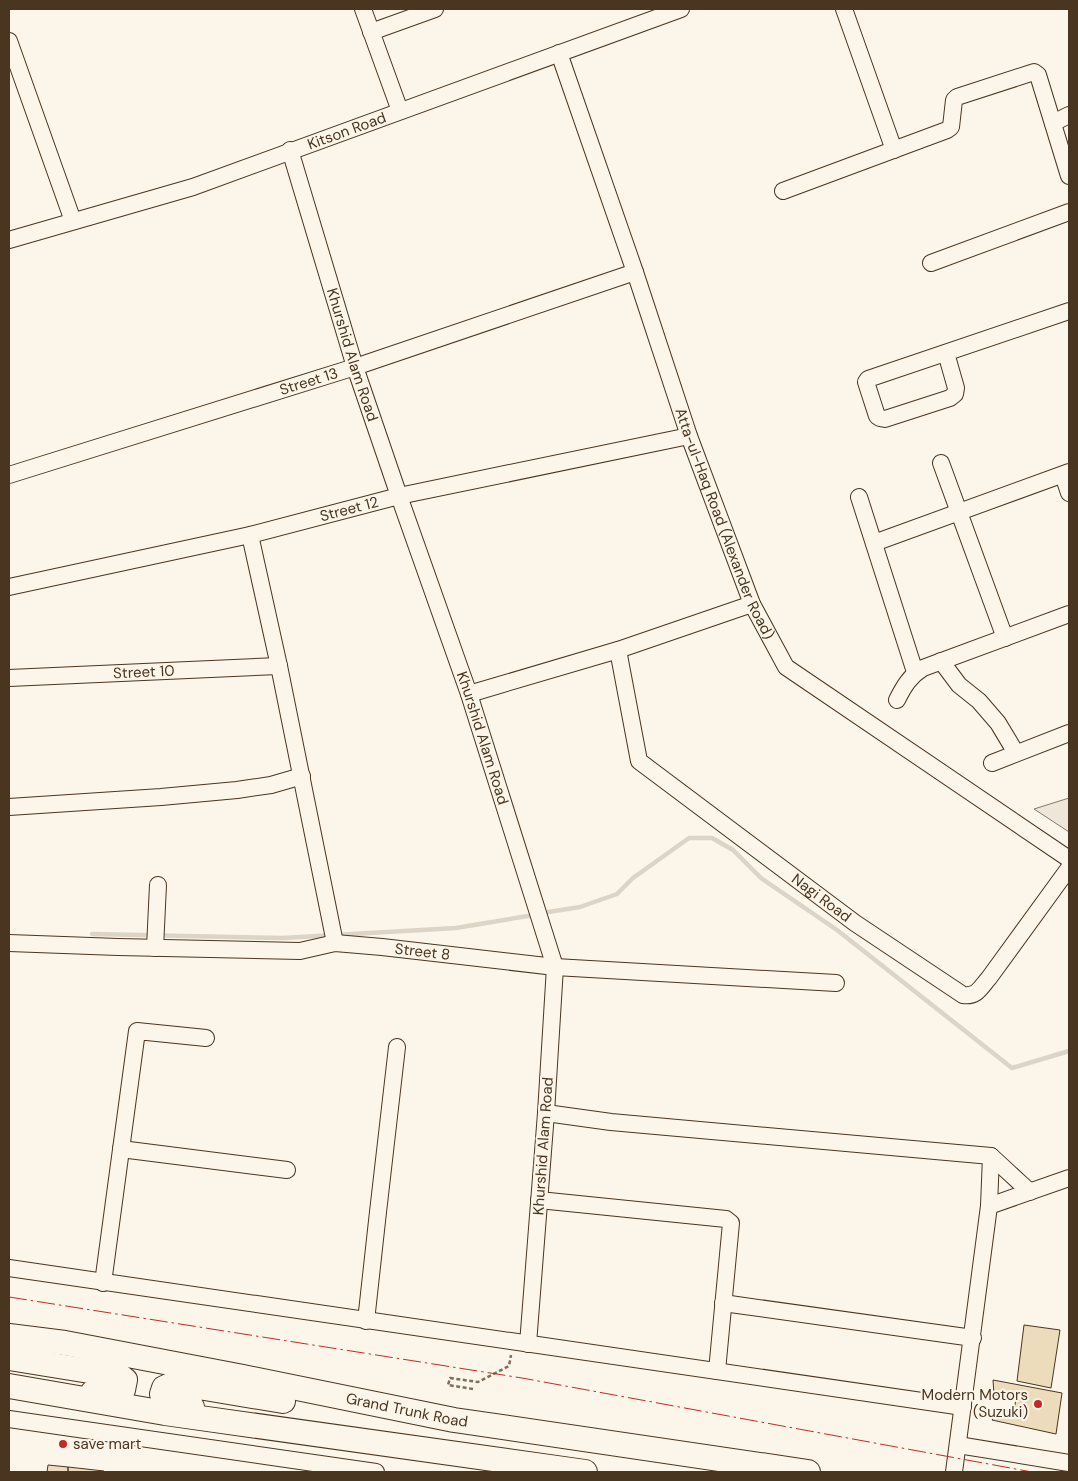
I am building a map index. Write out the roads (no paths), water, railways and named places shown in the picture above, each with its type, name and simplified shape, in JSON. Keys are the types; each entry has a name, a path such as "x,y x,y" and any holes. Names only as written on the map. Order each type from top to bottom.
{"highway":[{"name":"Grand Trunk Road","path":"9,1336 65,1343 454,1420 808,1472"},
{"path":"9,1358 120,1376 125,1380 124,1390 119,1392 46,1392"},
{"path":"356,1440 168,1402 163,1397 162,1391 168,1385 175,1383 328,1408 454,1420"},
{"path":"9,1386 165,1414 356,1440 550,1470 585,1472"}],"street":[{"path":"363,9 400,110"},
{"path":"371,32 435,9"},
{"name":"Kitson Road","path":"9,240 194,187 290,150 681,9"},
{"path":"844,9 894,150"},
{"path":"9,41 15,77 73,221"},
{"name":"Atta-ul-Haq Road (Alexander Road)","path":"559,53 690,436 752,604 786,667 1069,859"},
{"path":"782,191 947,130 952,126 954,100 957,96 1034,72 1038,75 1069,176"},
{"path":"1053,123 1069,115"},
{"name":"Khurshid Alam Road","path":"290,150 355,366 469,694 555,967 539,1200 520,1343"},
{"path":"931,263 1069,212"},
{"name":"Street 13","path":"9,475 355,366 635,272"},
{"path":"946,353 956,388 950,398 885,419 877,416 866,382 868,378 1069,312"},
{"name":"Street 12","path":"9,587 250,535 399,496 690,436"},
{"path":"941,464 1005,638"},
{"path":"874,544 1066,474 1069,493"},
{"path":"859,497 916,672"},
{"path":"250,535 280,666 334,936"},
{"path":"469,694 618,650 752,604"},
{"path":"897,700 904,685 916,672 923,668 1069,614"},
{"name":"Nagi Road","path":"618,650 639,762 855,923 963,995 970,996 977,992 989,978 1069,868"},
{"path":"940,661 959,685 979,701 998,723 1016,753"},
{"name":"Street 10","path":"9,678 280,666"},
{"path":"992,763 1069,733"},
{"path":"9,807 237,790 272,785 302,776"},
{"path":"156,939 158,886"},
{"name":"Street 8","path":"9,943 156,939 300,951 334,936 382,947 555,967 836,983"},
{"path":"103,1283 137,1031 206,1038"},
{"path":"366,1320 397,1047"},
{"path":"546,1113 611,1122 991,1156 1030,1192"},
{"path":"121,1148 287,1170"},
{"path":"954,1472 989,1206 991,1156"},
{"path":"989,1206 1069,1178"},
{"path":"539,1200 726,1220 731,1223 717,1371"},
{"path":"9,1268 963,1407"},
{"path":"723,1303 973,1338"},
{"path":"9,1419 305,1467 376,1472"},
{"path":"958,1444 1069,1463"}],"waterway":[{"path":"542,913 580,907 617,894 633,878 689,838 712,838 733,850 761,878 837,930 1012,1068 1069,1051"},
{"path":"92,934 283,938 456,928 534,915"}],"place":[{"name":"Modern Motors (Suzuki)","path":"1038,1404"},
{"name":"save mart","path":"63,1444"}]}
